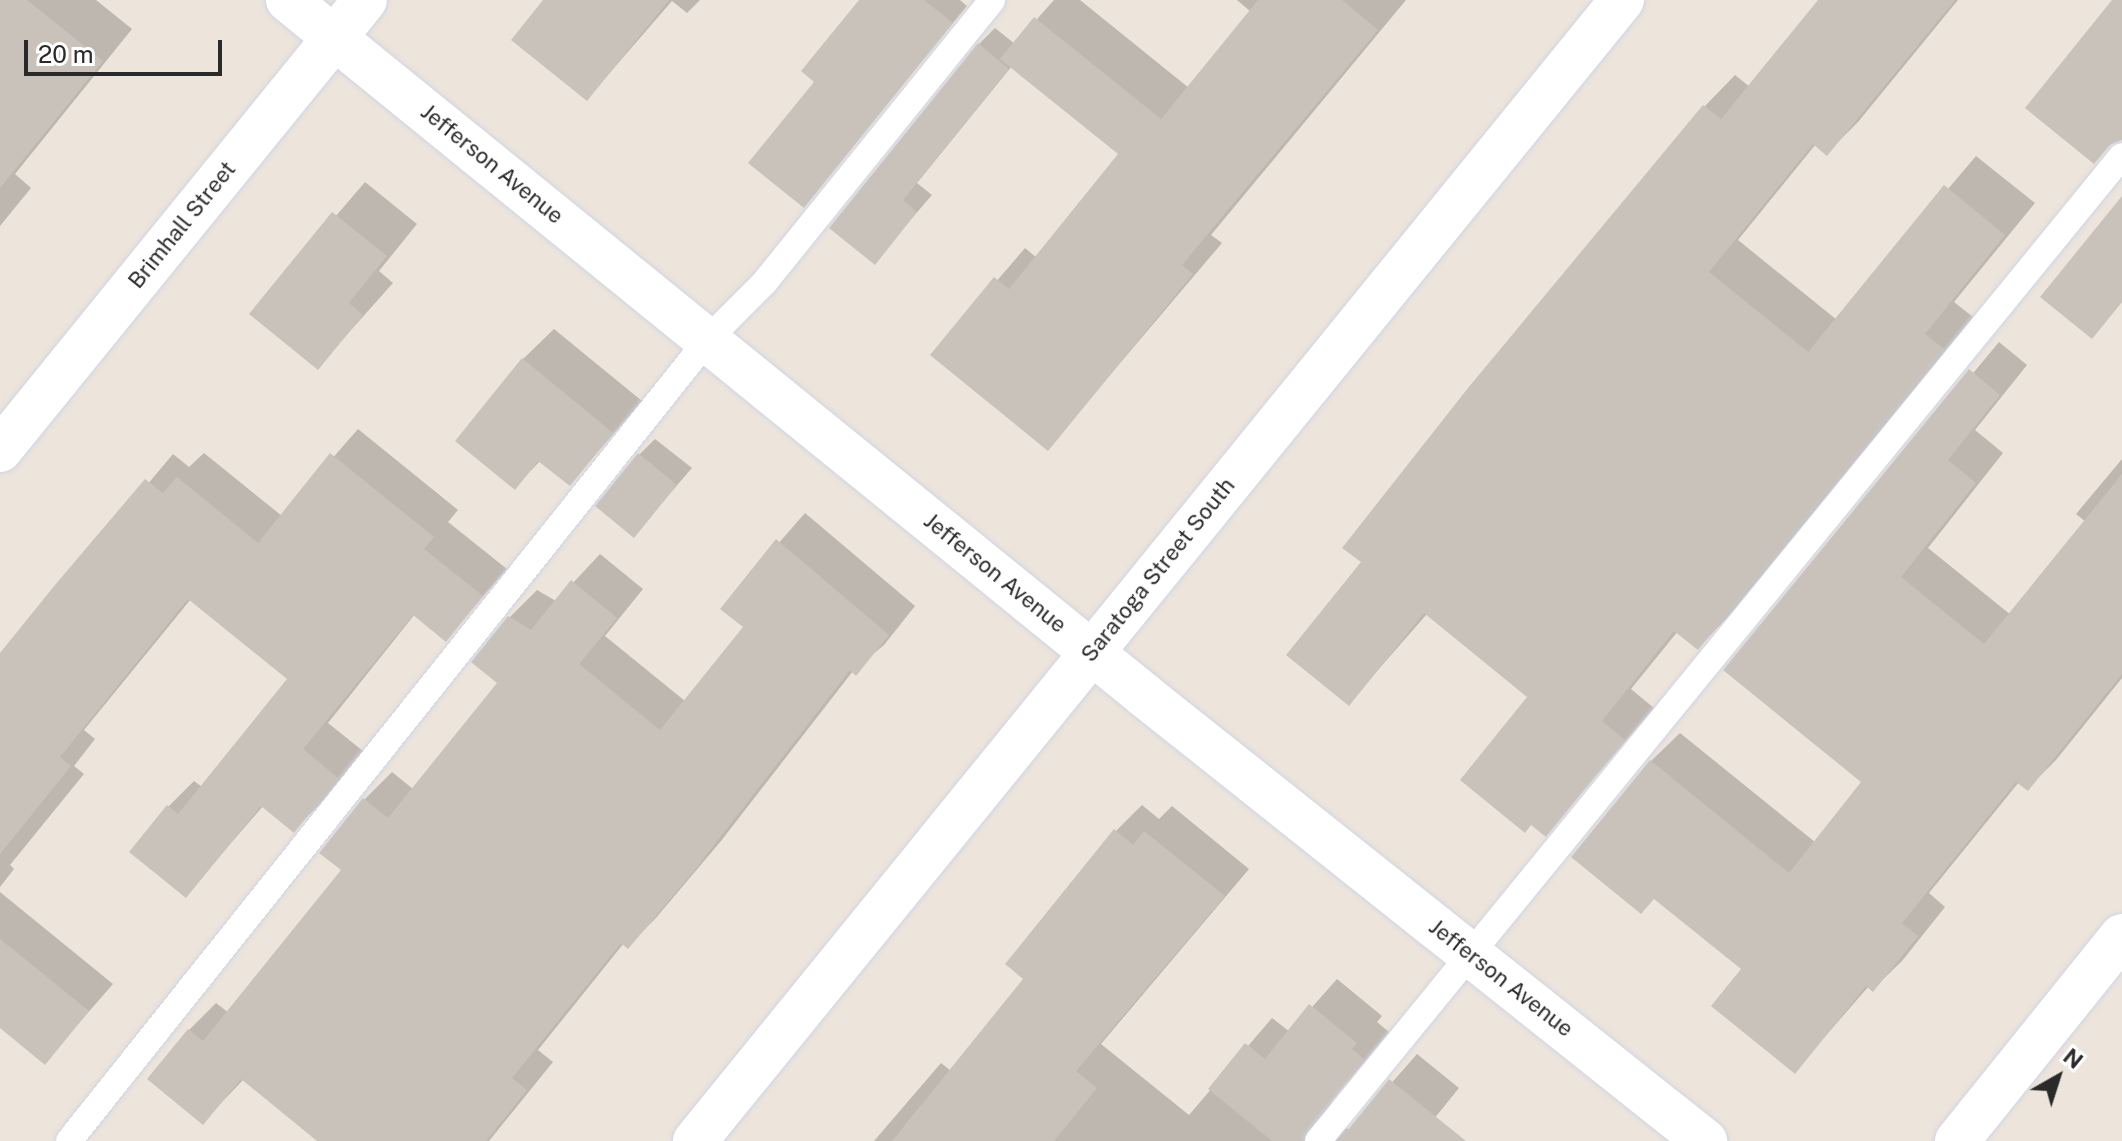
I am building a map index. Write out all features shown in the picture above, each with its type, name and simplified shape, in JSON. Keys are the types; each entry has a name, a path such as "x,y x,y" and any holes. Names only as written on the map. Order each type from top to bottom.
{"street":[{"name":"Jefferson Avenue","path":"288,0 709,338 1092,652 1705,1141"},
{"name":"Brimhall Street","path":"0,450 365,0"},
{"name":"Saratoga Street South","path":"695,1141 1622,0"},
{"path":"1957,1141 2122,936"}],"lane":[{"path":"69,1141 709,338 764,283 992,0"},
{"path":"1318,1141 2122,156"}],"building":[{"path":"0,0 27,0 103,61 0,188"},
{"path":"543,0 669,0 587,101 511,40"},
{"path":"859,0 924,0 953,23 804,208 748,163 814,82 801,71"},
{"path":"1258,0 1342,0 1378,30 1182,265 1193,274 1048,451 930,355 994,277 1009,289 1118,154 1000,59 1034,17 1161,119"},
{"path":"1818,0 1955,0 1827,156 1813,144 1709,272 1808,352 1944,185 2005,235 1925,334 1944,349 1698,650 1674,631 1602,721 1625,740 1546,837 1531,825 1525,833 1460,780 1527,697 1424,613 1349,706 1286,655 1361,562 1342,548 1468,388 1703,105 1721,119"},
{"path":"2112,0 2122,0 2122,140 2110,145 2094,164 2025,108"},
{"path":"978,43 1009,69 903,200 917,212 875,265 829,228"},
{"path":"2122,196 2122,302 2092,339 2040,297"},
{"path":"332,212 387,256 349,303 363,315 318,370 249,314"},
{"path":"522,358 613,433 570,486 538,461 515,490 455,441"},
{"path":"1969,369 2000,395 1948,460 1976,483 1901,577 1984,644 2122,474 2122,674 2028,791 2016,782 1902,923 1918,936 1873,992 1866,986 1795,1074 1711,1006 1741,969 1654,899 1641,914 1571,857 1650,760 1789,873 1861,782 1723,670"},
{"path":"330,453 434,537 424,549 483,596 446,642 413,615 303,749 338,778 294,833 261,806 186,898 129,852 167,805 178,814 287,679 188,599 60,757 71,766 0,854 0,653 55,585 145,479 163,493 177,477 258,543"},
{"path":"638,453 677,485 634,538 595,506"},
{"path":"776,539 889,635 856,676 850,670 694,871 628,949 621,943 512,1078 527,1090 486,1141 317,1141 241,1079 203,1125 147,1079 188,1029 203,1041 341,870 319,853 363,798 388,818 497,683 471,662 508,616 531,630 571,580 617,618 579,664 660,730 743,627 720,609"},
{"path":"1114,829 1133,845 1144,831 1225,896 1076,1071 1097,1088 1054,1141 892,1141 1023,979 1005,964"},
{"path":"0,939 89,1011 45,1065 0,1028"},
{"path":"1309,1004 1357,1043 1352,1049 1364,1059 1302,1141 1272,1141 1208,1089 1245,1043 1265,1059"},
{"path":"1389,1079 1466,1141 1339,1141"}]}
